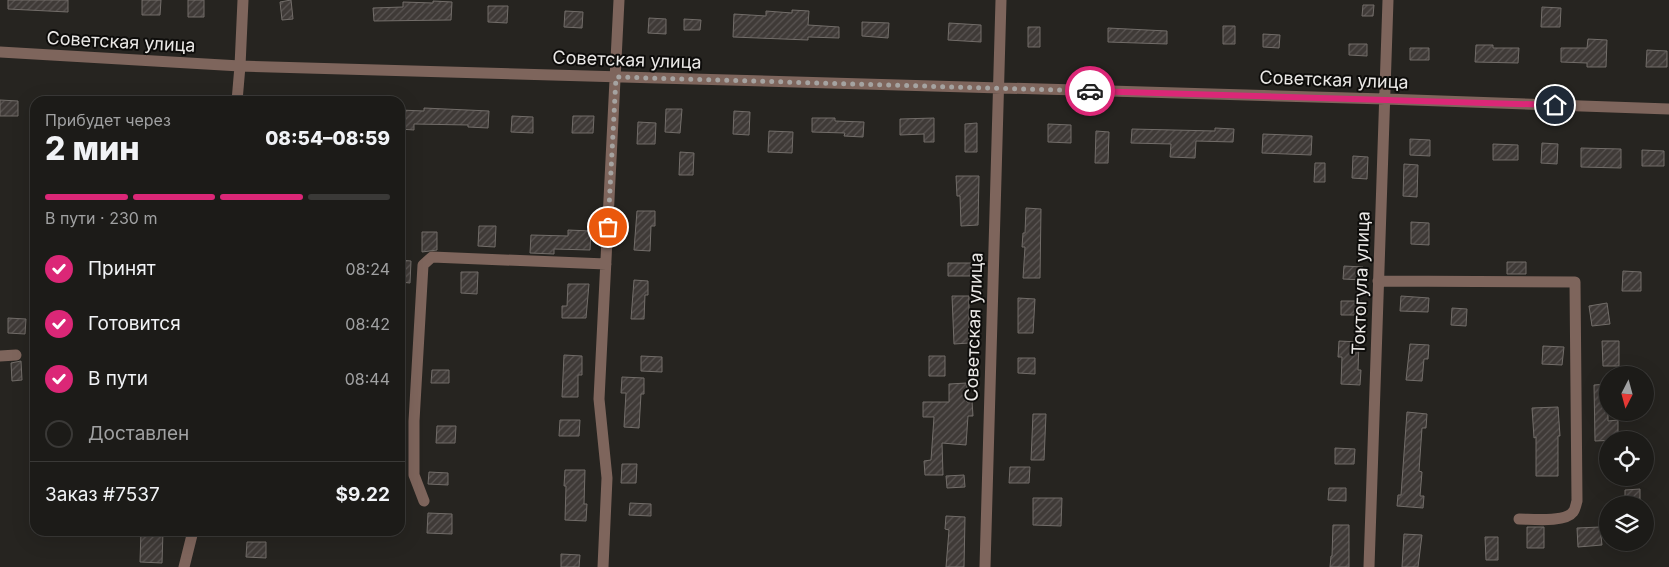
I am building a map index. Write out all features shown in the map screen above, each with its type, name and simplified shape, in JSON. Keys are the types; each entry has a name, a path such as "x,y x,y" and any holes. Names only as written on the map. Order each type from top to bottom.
{"street":[{"path":"237,96 243,0"},
{"path":"603,567 608,478 599,399 619,0"},
{"name":"Советская улица","path":"985,567 1001,0"},
{"name":"Токтогула улица","path":"1369,567 1388,0"},
{"name":"Советская улица","path":"0,52 255,67 1385,99 1669,109"},
{"path":"424,501 414,475 414,421 423,265 432,257 606,264"},
{"path":"1378,281 1575,282 1577,501 1573,512 1567,517 1518,519"},
{"path":"0,356 16,355"},
{"path":"184,567 192,536"}],"building":[{"path":"8,0 68,0 68,12 8,9"},
{"path":"142,0 161,0 160,15 142,15"},
{"path":"188,0 204,0 204,17 188,17"},
{"path":"291,0 293,19 282,20 280,2"},
{"path":"433,1 452,2 451,20 374,21 373,8 403,7 403,2 433,3"},
{"path":"1363,5 1374,5 1373,16 1362,16"},
{"path":"488,6 508,6 507,23 488,22"},
{"path":"1542,7 1561,8 1560,27 1541,27"},
{"path":"792,10 809,11 808,25 839,27 839,38 808,37 808,40 733,37 734,14 766,16 766,11 792,13"},
{"path":"565,11 583,12 582,28 564,27"},
{"path":"649,18 666,19 666,34 648,33"},
{"path":"684,19 701,20 700,30 684,30"},
{"path":"862,22 889,23 888,38 862,36"},
{"path":"949,23 981,25 981,42 948,40"},
{"path":"1223,26 1235,26 1235,44 1223,44"},
{"path":"1028,27 1040,27 1040,47 1028,47"},
{"path":"1108,28 1167,31 1167,44 1108,42"},
{"path":"1263,34 1280,35 1279,48 1263,47"},
{"path":"1588,39 1607,40 1606,67 1587,67 1587,63 1561,62 1561,48 1587,48"},
{"path":"1349,44 1367,44 1367,56 1349,55"},
{"path":"1476,45 1493,45 1493,48 1519,48 1518,63 1475,62"},
{"path":"1410,48 1429,48 1429,60 1410,60"},
{"path":"1647,50 1667,51 1667,67 1646,67"},
{"path":"0,100 18,101 18,116 0,116"},
{"path":"424,108 489,111 488,128 468,127 468,125 414,124 414,130 405,129 405,110 424,111"},
{"path":"666,109 682,109 680,133 665,132"},
{"path":"734,111 750,112 749,135 733,134"},
{"path":"512,116 533,117 533,133 511,132"},
{"path":"573,116 594,116 593,133 572,133"},
{"path":"812,118 835,118 835,121 864,122 863,137 844,136 845,133 812,132"},
{"path":"934,118 934,142 924,142 924,134 900,135 900,119"},
{"path":"638,122 656,123 655,144 637,144"},
{"path":"977,123 977,152 965,152 965,124"},
{"path":"1048,124 1071,125 1071,143 1048,142"},
{"path":"1215,128 1234,129 1233,142 1196,141 1195,158 1170,157 1171,144 1131,143 1132,129 1215,131"},
{"path":"769,131 793,132 792,153 768,152"},
{"path":"1096,131 1109,132 1108,163 1095,163"},
{"path":"1263,134 1312,136 1311,155 1262,153"},
{"path":"1410,139 1430,140 1430,156 1410,155"},
{"path":"1542,143 1558,144 1557,164 1541,163"},
{"path":"1493,144 1518,145 1518,160 1493,160"},
{"path":"1581,148 1621,149 1621,168 1581,167"},
{"path":"1642,150 1664,151 1664,166 1642,166"},
{"path":"680,152 694,153 693,175 679,175"},
{"path":"1353,156 1368,157 1367,179 1352,178"},
{"path":"1315,163 1325,163 1325,182 1314,182"},
{"path":"1404,164 1418,165 1417,197 1403,196"},
{"path":"956,176 979,176 978,225 961,226 960,196 957,196"},
{"path":"1026,208 1041,209 1040,278 1023,278 1025,247 1022,247 1023,233 1025,233"},
{"path":"637,211 655,211 655,226 651,226 650,251 634,250"},
{"path":"1411,222 1429,223 1429,245 1411,244"},
{"path":"479,226 496,226 495,247 478,246"},
{"path":"568,230 591,231 590,250 554,249 554,254 530,253 531,235 568,236"},
{"path":"422,232 437,232 437,250 422,252"},
{"path":"405,260 411,261 410,283 405,282"},
{"path":"1507,262 1526,262 1526,274 1507,274"},
{"path":"948,263 971,263 971,276 948,276"},
{"path":"1344,266 1363,267 1363,280 1343,279"},
{"path":"1623,271 1641,272 1641,291 1622,291"},
{"path":"461,272 478,272 477,294 461,293"},
{"path":"634,280 648,281 648,295 645,295 644,319 631,319"},
{"path":"568,284 589,284 586,318 562,318 562,306 567,306"},
{"path":"952,296 969,296 969,343 954,344"},
{"path":"1401,296 1429,298 1428,312 1400,311"},
{"path":"1018,298 1035,299 1033,333 1018,333"},
{"path":"1341,301 1362,301 1362,315 1341,315"},
{"path":"1607,303 1610,324 1592,326 1589,306"},
{"path":"1452,308 1467,309 1466,326 1451,325"},
{"path":"8,318 26,319 25,334 8,333"},
{"path":"1339,341 1359,342 1358,370 1361,370 1360,385 1341,384 1342,357 1338,357"},
{"path":"1602,341 1619,341 1619,366 1603,366"},
{"path":"1410,344 1429,345 1428,359 1424,359 1422,381 1406,380"},
{"path":"1543,346 1564,347 1562,365 1542,364"},
{"path":"564,355 582,356 582,375 578,375 578,397 562,397"},
{"path":"641,356 662,357 662,372 641,371"},
{"path":"929,356 945,356 945,376 929,376"},
{"path":"1018,358 1035,358 1035,374 1018,373"},
{"path":"21,361 22,380 12,381 11,363"},
{"path":"432,370 449,370 449,383 431,383"},
{"path":"622,377 644,378 644,394 641,394 639,428 624,427 626,393 621,393"},
{"path":"967,383 967,402 972,401 973,416 968,416 966,445 942,443 943,475 925,475 924,461 931,460 934,417 923,417 923,402 949,402 949,384"},
{"path":"1594,385 1599,385 1599,421 1618,421 1618,431 1599,431 1599,441 1595,441"},
{"path":"1558,407 1560,436 1558,436 1558,476 1536,476 1536,437 1534,438 1532,408"},
{"path":"1407,412 1427,414 1426,428 1422,428 1419,471 1422,472 1420,496 1424,496 1423,508 1397,506 1398,495 1401,495"},
{"path":"1033,414 1046,414 1044,460 1031,460"},
{"path":"560,420 580,420 579,436 559,436"},
{"path":"437,426 456,426 455,443 436,443"},
{"path":"1335,448 1355,449 1354,464 1335,464"},
{"path":"622,464 637,464 636,483 621,483"},
{"path":"1010,467 1030,467 1029,483 1009,483"},
{"path":"565,470 585,470 584,504 587,504 586,521 565,520"},
{"path":"429,472 448,473 448,485 428,484"},
{"path":"964,475 965,487 947,488 946,476"},
{"path":"1329,488 1346,488 1346,501 1328,500"},
{"path":"1640,489 1640,496 1625,496 1625,490"},
{"path":"1033,498 1062,498 1061,526 1033,525"},
{"path":"630,503 651,504 651,516 629,515"},
{"path":"428,513 452,514 452,534 427,533"},
{"path":"946,516 965,517 964,567 946,567 949,530 945,529"},
{"path":"1333,525 1349,525 1349,567 1330,567"},
{"path":"1527,527 1544,527 1544,548 1527,548"},
{"path":"1599,527 1599,545 1578,547 1577,528"},
{"path":"1404,534 1422,535 1418,567 1402,567"},
{"path":"141,536 163,536 162,563 140,562"},
{"path":"1485,537 1498,537 1498,560 1486,560"},
{"path":"247,542 266,542 266,558 246,557"},
{"path":"561,554 580,555 579,567 561,567"}],"way so far":[{"path":"608,227 616,77 1090,91"}],"route":[{"path":"1090,91 1555,105"}]}
